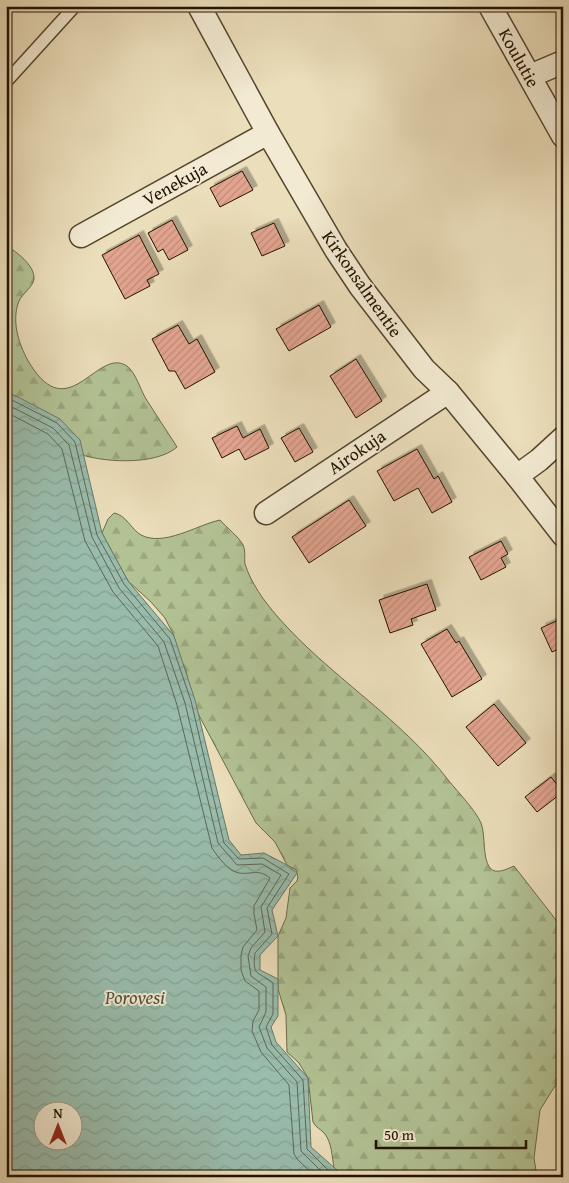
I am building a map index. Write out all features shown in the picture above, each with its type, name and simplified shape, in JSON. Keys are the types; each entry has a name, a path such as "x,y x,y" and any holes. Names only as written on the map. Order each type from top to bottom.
{"street":[{"name":"Kirkonsalmentie","path":"200,6 268,133 336,250 360,286 424,369 448,392 563,535"},
{"name":"Koulutie","path":"490,6 563,136"},
{"path":"530,76 563,62"},
{"name":"Venekuja","path":"81,236 268,133"},
{"name":"Airokuja","path":"266,513 448,392"},
{"path":"517,476 540,460 563,438"}],"lane":[{"path":"6,82 75,6"}],"green space":[{"path":"6,245 24,259 33,274 34,279 30,288 19,301 16,328 21,346 34,370 47,384 60,389 72,387 105,366 116,363 127,366 177,447 168,453 142,460 112,460 85,456 74,452 18,397 6,392"},
{"path":"114,513 122,516 141,535 150,538 170,537 220,520 243,545 245,564 251,578 258,592 272,610 297,638 387,716 430,758 479,818 486,859 490,868 498,871 514,866 563,929 563,1073 540,1110 534,1158 537,1177 340,1177 338,1171 334,1168 329,1142 325,1134 313,1122 308,1078 299,1063 287,1052 286,1015 278,989 278,936 286,918 290,888 297,881 296,870 287,865 275,842 256,823 193,704 186,671 176,649 174,636 165,618 128,581 102,533 108,519"}],"water":[{"name":"Porovesi","path":"6,392 60,419 80,440 102,533 128,581 174,636 195,700 229,840 241,855 264,853 287,865 297,873 272,910 278,936 260,955 260,970 278,979 278,1016 271,1027 276,1042 308,1078 311,1147 338,1171 340,1177 6,1177"}],"building":[{"path":"242,171 253,190 220,207 210,188"},
{"path":"172,220 188,250 169,260 163,249 158,252 148,233"},
{"path":"274,223 285,246 262,256 251,233"},
{"path":"139,235 159,274 147,280 150,286 125,299 102,255"},
{"path":"319,305 331,327 289,351 276,329"},
{"path":"178,325 189,344 197,339 215,372 185,389 175,371 169,371 152,339"},
{"path":"356,359 382,401 356,418 330,376"},
{"path":"237,426 243,438 260,429 269,448 245,460 239,449 222,458 212,438"},
{"path":"299,428 313,452 295,462 281,438"},
{"path":"417,449 434,479 438,476 452,502 432,513 418,488 394,501 377,471"},
{"path":"349,500 366,526 309,563 292,537"},
{"path":"501,541 508,554 501,558 506,567 481,580 469,557"},
{"path":"427,584 436,610 411,619 413,625 390,633 379,600"},
{"path":"563,618 563,647 552,652 541,628"},
{"path":"447,629 456,643 459,641 482,679 452,697 421,644"},
{"path":"494,704 526,743 498,766 466,727"},
{"path":"551,777 563,792 537,812 525,797"}]}
